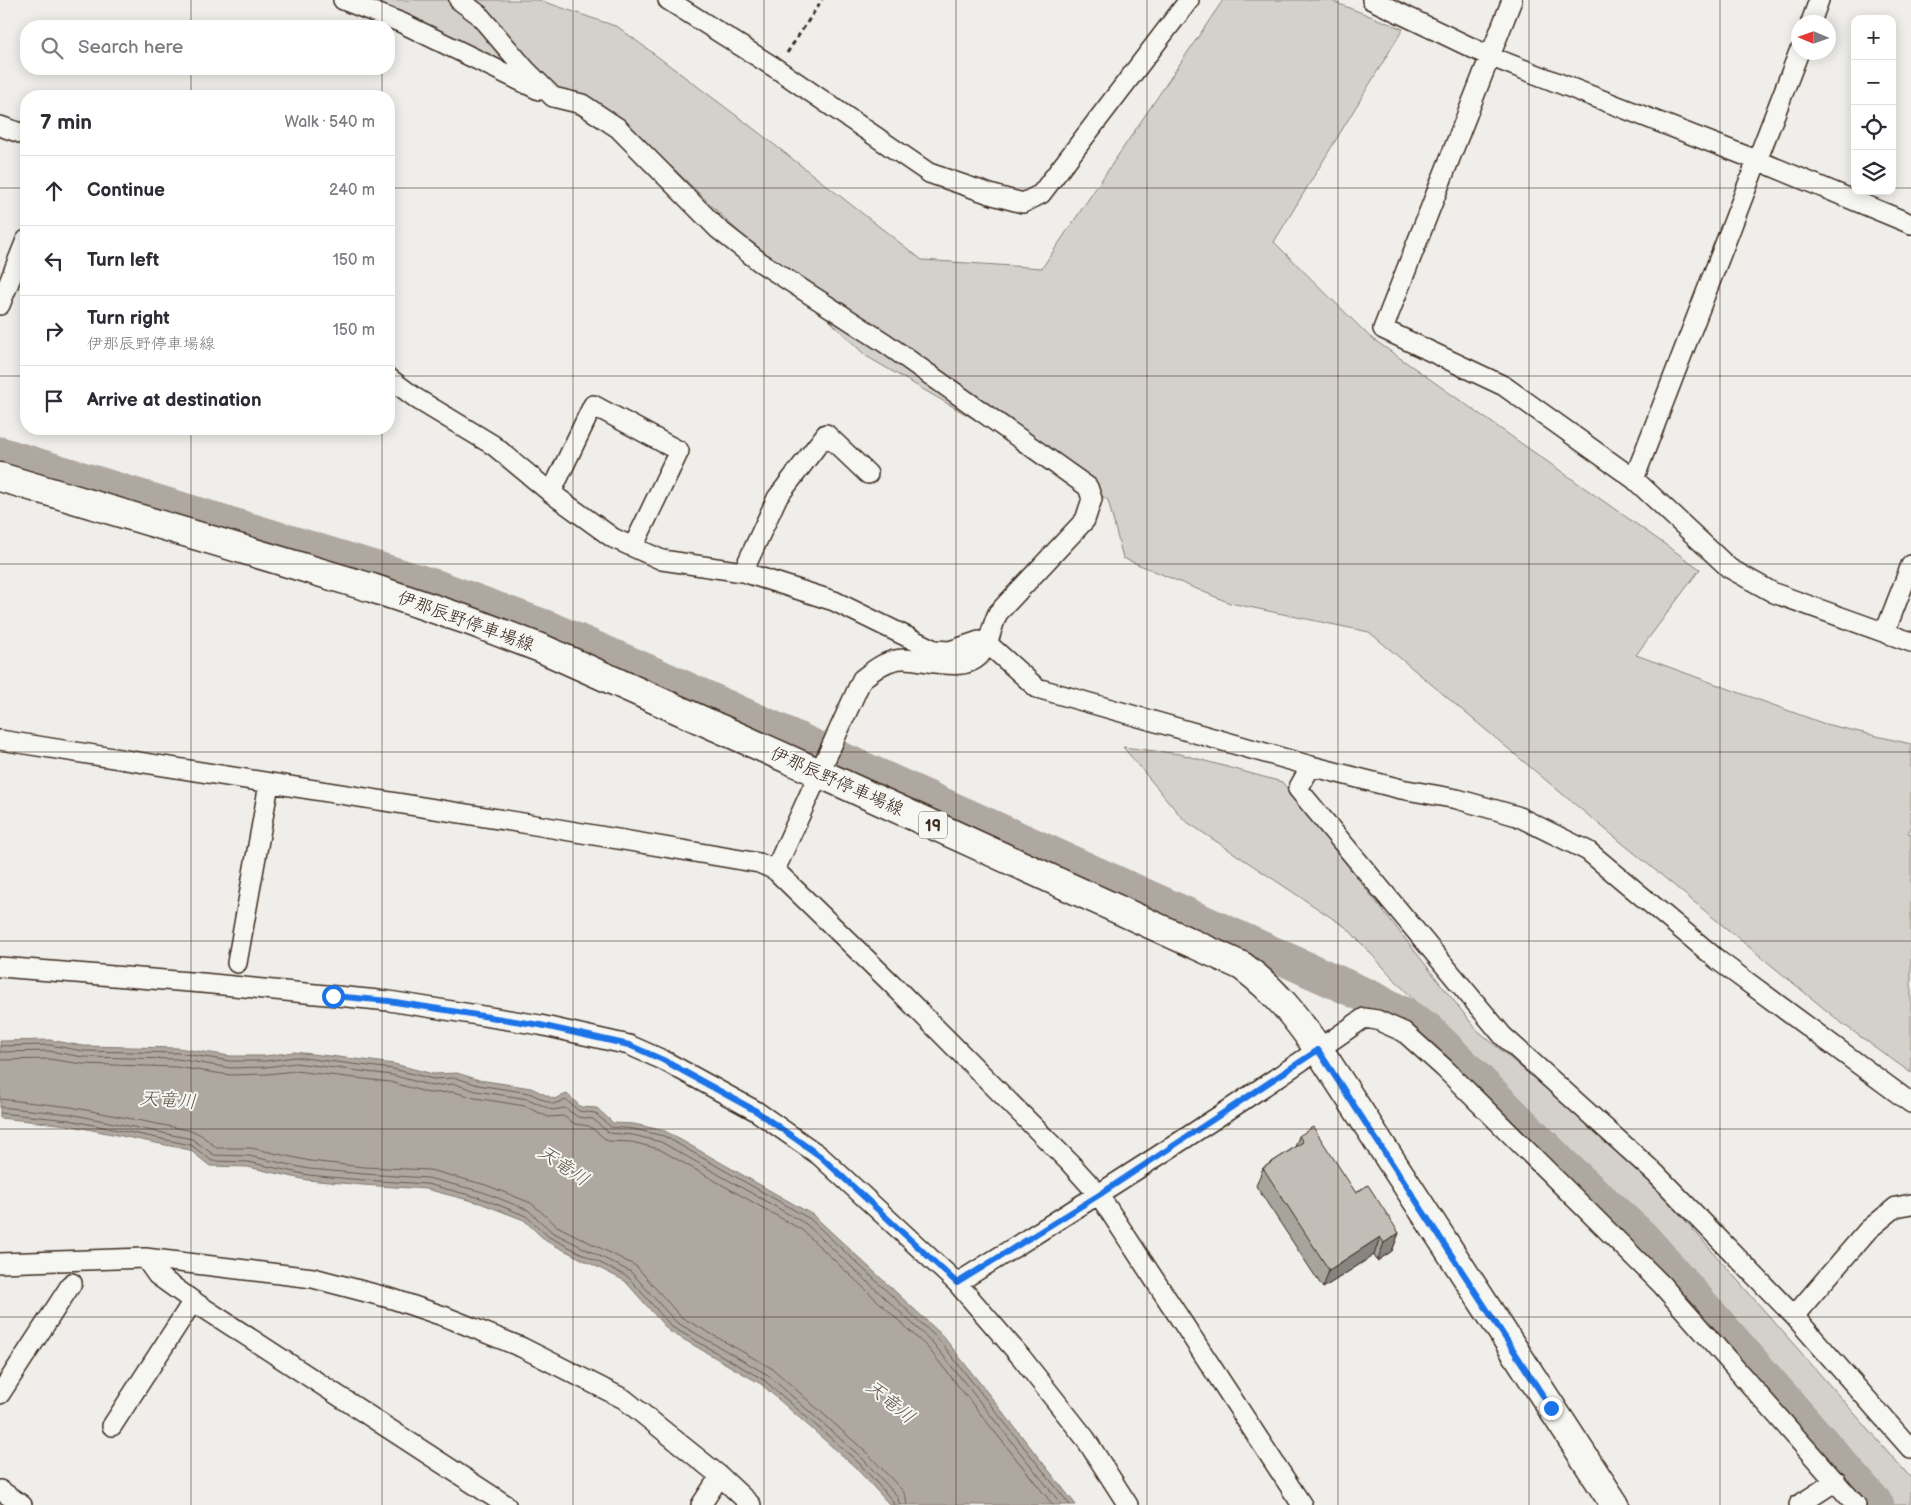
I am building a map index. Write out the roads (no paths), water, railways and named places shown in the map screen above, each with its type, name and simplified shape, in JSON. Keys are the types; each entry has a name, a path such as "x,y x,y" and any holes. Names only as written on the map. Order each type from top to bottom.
{"main road":[{"name":"伊那辰野停車場線","path":"0,477 372,588 470,621 543,649 1242,966 1264,982 1292,1012 1615,1505"}],"street":[{"path":"342,0 394,20"},
{"path":"459,0 478,14 525,69 553,97"},
{"path":"668,0 777,69 929,173 1022,203 1041,194 1189,0"},
{"path":"1372,0 1489,56 1758,161 1911,224"},
{"path":"1512,0 1383,329 1504,386 1634,479 1730,568 1774,594 1911,642"},
{"path":"1814,15 1819,0"},
{"path":"395,20 553,97 582,104 618,128 718,229 760,262 885,342 1088,488 1092,499 1085,520 998,613 992,624 988,644 979,657 968,662 943,665 904,659 883,663 862,679 775,870"},
{"path":"1634,479 1796,60"},
{"path":"0,126 20,133"},
{"path":"0,305 20,255"},
{"path":"395,382 417,399 493,445 551,493 613,538 662,560 743,572 834,601 934,650 950,652 979,642 988,644 1037,688 1311,766 1401,789 1457,799 1517,816 1588,851 1719,961 1911,1103"},
{"path":"551,493 593,406 679,451 633,547"},
{"path":"743,572 777,498 826,434 868,474"},
{"path":"1884,632 1911,565"},
{"path":"0,740 529,824 759,863 775,870 939,1031 1070,1163 1099,1195 1302,1505"},
{"path":"1311,766 1298,788 1504,1036 1656,1174 1794,1316 1911,1449"},
{"path":"237,963 269,784"},
{"path":"0,967 202,983 389,1001 540,1025 629,1045 663,1060 756,1111 820,1156 957,1283 1021,1357 1085,1438 1128,1505"},
{"path":"957,1283 1099,1195 1364,1018 1377,1020 1404,1032 1444,1068 1662,1284 1856,1505"},
{"path":"1794,1316 1868,1230 1896,1207 1911,1204"},
{"path":"0,1263 144,1258 313,1278 394,1299 521,1346 624,1399 720,1476 751,1505"},
{"path":"144,1258 157,1276 193,1301 506,1505"},
{"path":"0,1394 72,1283"},
{"path":"112,1426 193,1301"},
{"path":"701,1505 720,1476"},
{"path":"1799,1505 1836,1481"},
{"path":"0,1490 22,1505"}],"water":[{"name":"天竜川","path":"50,1040 83,1046 178,1048 230,1056 265,1056 294,1052 394,1064 433,1074 457,1073 479,1080 531,1088 554,1099 567,1094 581,1107 597,1108 613,1123 634,1124 665,1131 813,1215 942,1335 1076,1505 890,1505 854,1466 761,1384 669,1331 625,1281 546,1241 524,1220 480,1203 426,1189 307,1180 248,1167 210,1166 190,1150 68,1125 0,1118 0,1041"}],"waterway":[{"path":"0,454 436,587 550,629 823,751"},
{"path":"834,756 1378,1001 1427,1029 1566,1168 1643,1238 1877,1505"}]}
